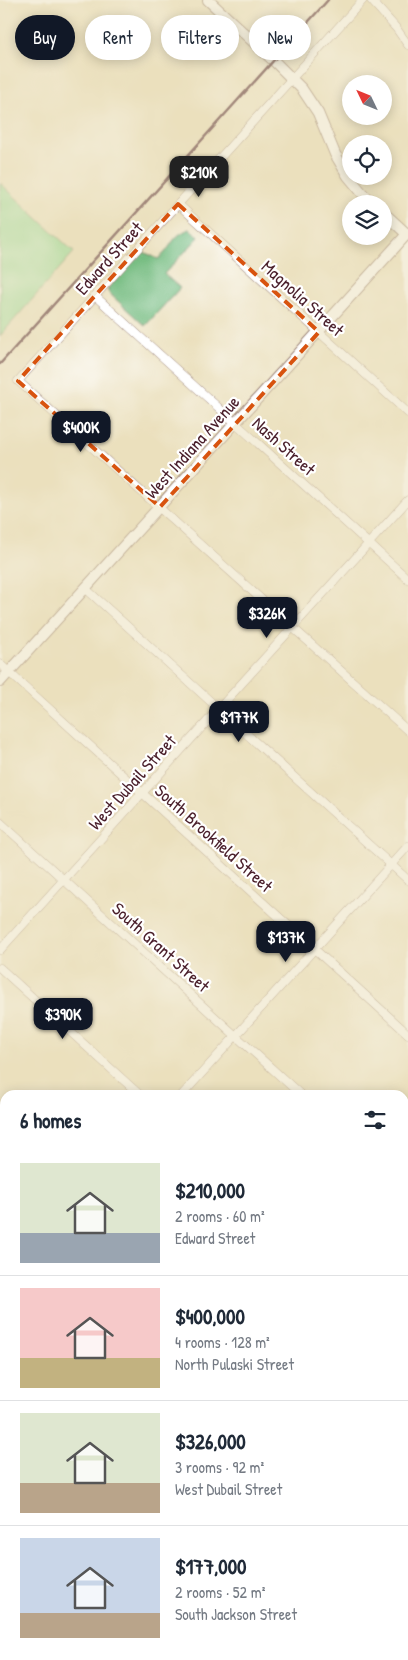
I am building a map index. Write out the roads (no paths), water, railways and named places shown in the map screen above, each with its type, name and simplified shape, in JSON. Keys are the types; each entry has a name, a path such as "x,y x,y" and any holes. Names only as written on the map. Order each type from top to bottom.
{"street":[{"path":"208,0 302,90 318,114 335,154 348,176 364,195"},
{"name":"Edward Street","path":"160,507 18,381 363,0"},
{"path":"371,0 396,28 408,45"},
{"name":"Magnolia Street","path":"178,204 408,413"},
{"path":"392,220 408,234"},
{"name":"West Indiana Avenue","path":"0,682 408,234"},
{"name":"Nash Street","path":"95,296 408,579"},
{"name":"West Dubail Street","path":"0,950 408,500"},
{"path":"160,507 408,731"},
{"path":"85,588 408,880"},
{"name":"South Brookfield Street","path":"0,664 408,1034"},
{"name":"South Grant Street","path":"0,822 296,1090"},
{"path":"186,1090 408,846"},
{"path":"0,968 134,1090"}],"railway":[{"path":"0,364 328,0"}]}
